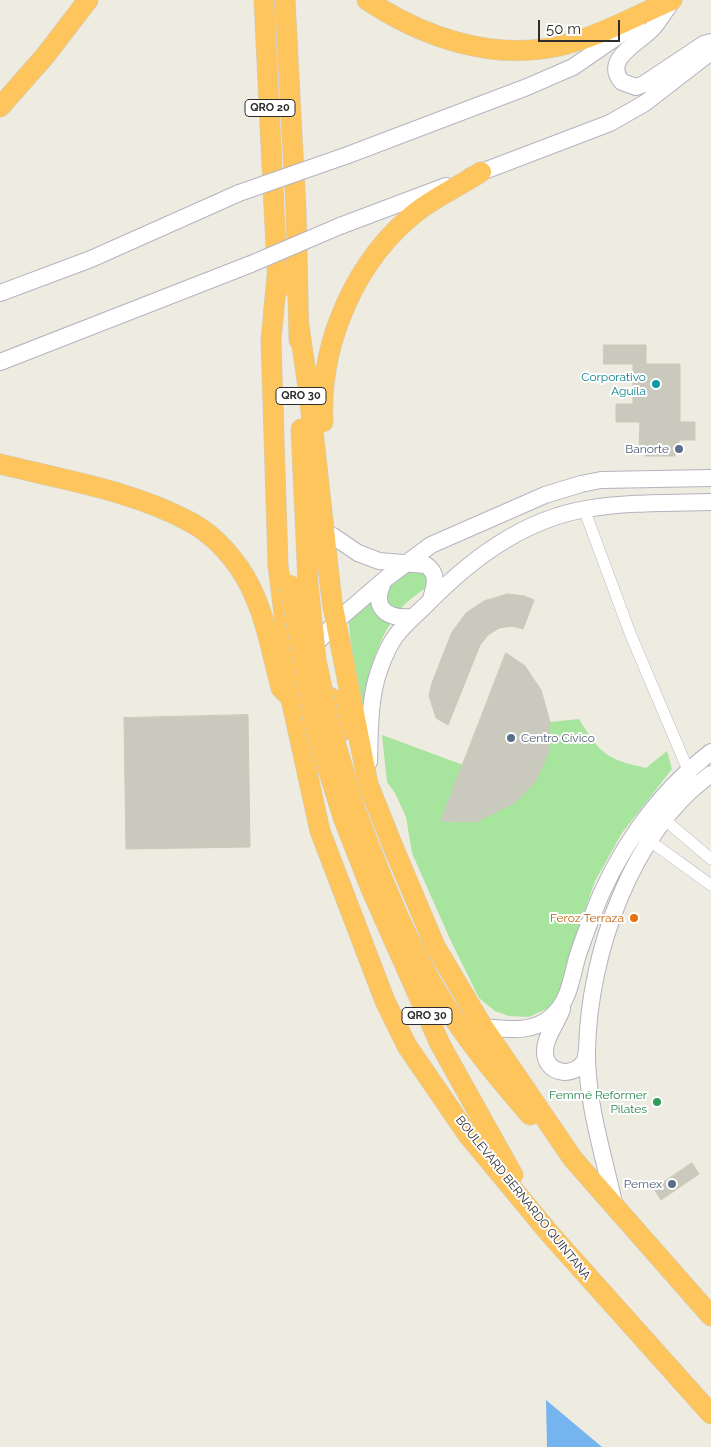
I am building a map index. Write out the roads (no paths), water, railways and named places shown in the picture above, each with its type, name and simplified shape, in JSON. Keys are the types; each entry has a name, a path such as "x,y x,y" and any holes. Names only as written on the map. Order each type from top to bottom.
{"highway":[{"path":"0,107 45,56 88,0"},
{"name":"QRO 20","path":"264,0 275,216"},
{"name":"QRO 20","path":"285,0 296,210"},
{"path":"367,0 407,24 445,38 496,50 528,50 558,46 587,37 672,0"},
{"path":"337,620 338,591 322,402 330,346 350,294 382,244 419,210 481,172"},
{"name":"QRO 30","path":"296,210 304,520 299,584 349,814 370,889 440,1044 512,1172 525,1204"},
{"name":"QRO 30","path":"275,216 288,566 299,584"},
{"name":"BOULEVARD BERNARDO QUINTANA","path":"277,276 271,340 278,565 292,671 286,693 320,831 385,1001 407,1046 468,1135 525,1204 711,1414"},
{"path":"299,326 309,394 332,602 337,620"},
{"path":"0,464 140,500 194,523 227,551 250,585 261,611 286,693"},
{"name":"QRO 30","path":"337,620 368,784 435,946 483,1027 573,1158 711,1316"},
{"path":"302,752 307,712 319,696 326,695 334,698 339,706 358,788 418,937 435,946"},
{"name":"QRO 30","path":"349,814 441,999 512,1094 541,1128 573,1158"}],"main road":[{"path":"672,0 652,29 619,58 616,71 622,82 636,87 644,84 704,44 711,42"},
{"path":"0,293 91,259 240,193 348,155 527,87 573,67 672,0"},
{"path":"0,362 251,264 340,226 610,123 645,103 711,52"},
{"path":"292,671 337,620 384,580 431,545 546,495 581,484 618,479 711,478"},
{"path":"368,784 374,686 392,640 411,617 464,568 518,533 556,517 584,509 614,505 711,502"},
{"path":"333,536 358,553 379,561 426,565 434,574 436,580 431,599"},
{"path":"384,580 378,597 382,609 389,615 398,618 411,617"},
{"path":"711,752 687,770 636,831 611,871 591,918 565,999 544,1051 547,1062 553,1070 562,1073 584,1062 587,1051 592,989 599,956 629,876 665,820 696,785 711,774"},
{"path":"483,1027 524,1029 538,1026 551,1017 565,999"},
{"path":"587,1051 596,1124 615,1207"}],"street":[{"path":"584,509 630,633 687,770 696,785"},
{"path":"665,820 711,859"},
{"path":"650,841 711,885"}],"water":[{"path":"546,1400 602,1447 547,1447"}],"place":[{"name":"Corporativo Aguila","path":"656,384"},
{"name":"Banorte","path":"679,449"},
{"name":"Centro Cívico","path":"511,738"},
{"name":"Feroz Terraza","path":"634,918"},
{"name":"Femmé Reformer Pilates","path":"657,1102"},
{"name":"Pemex","path":"672,1184"}]}
